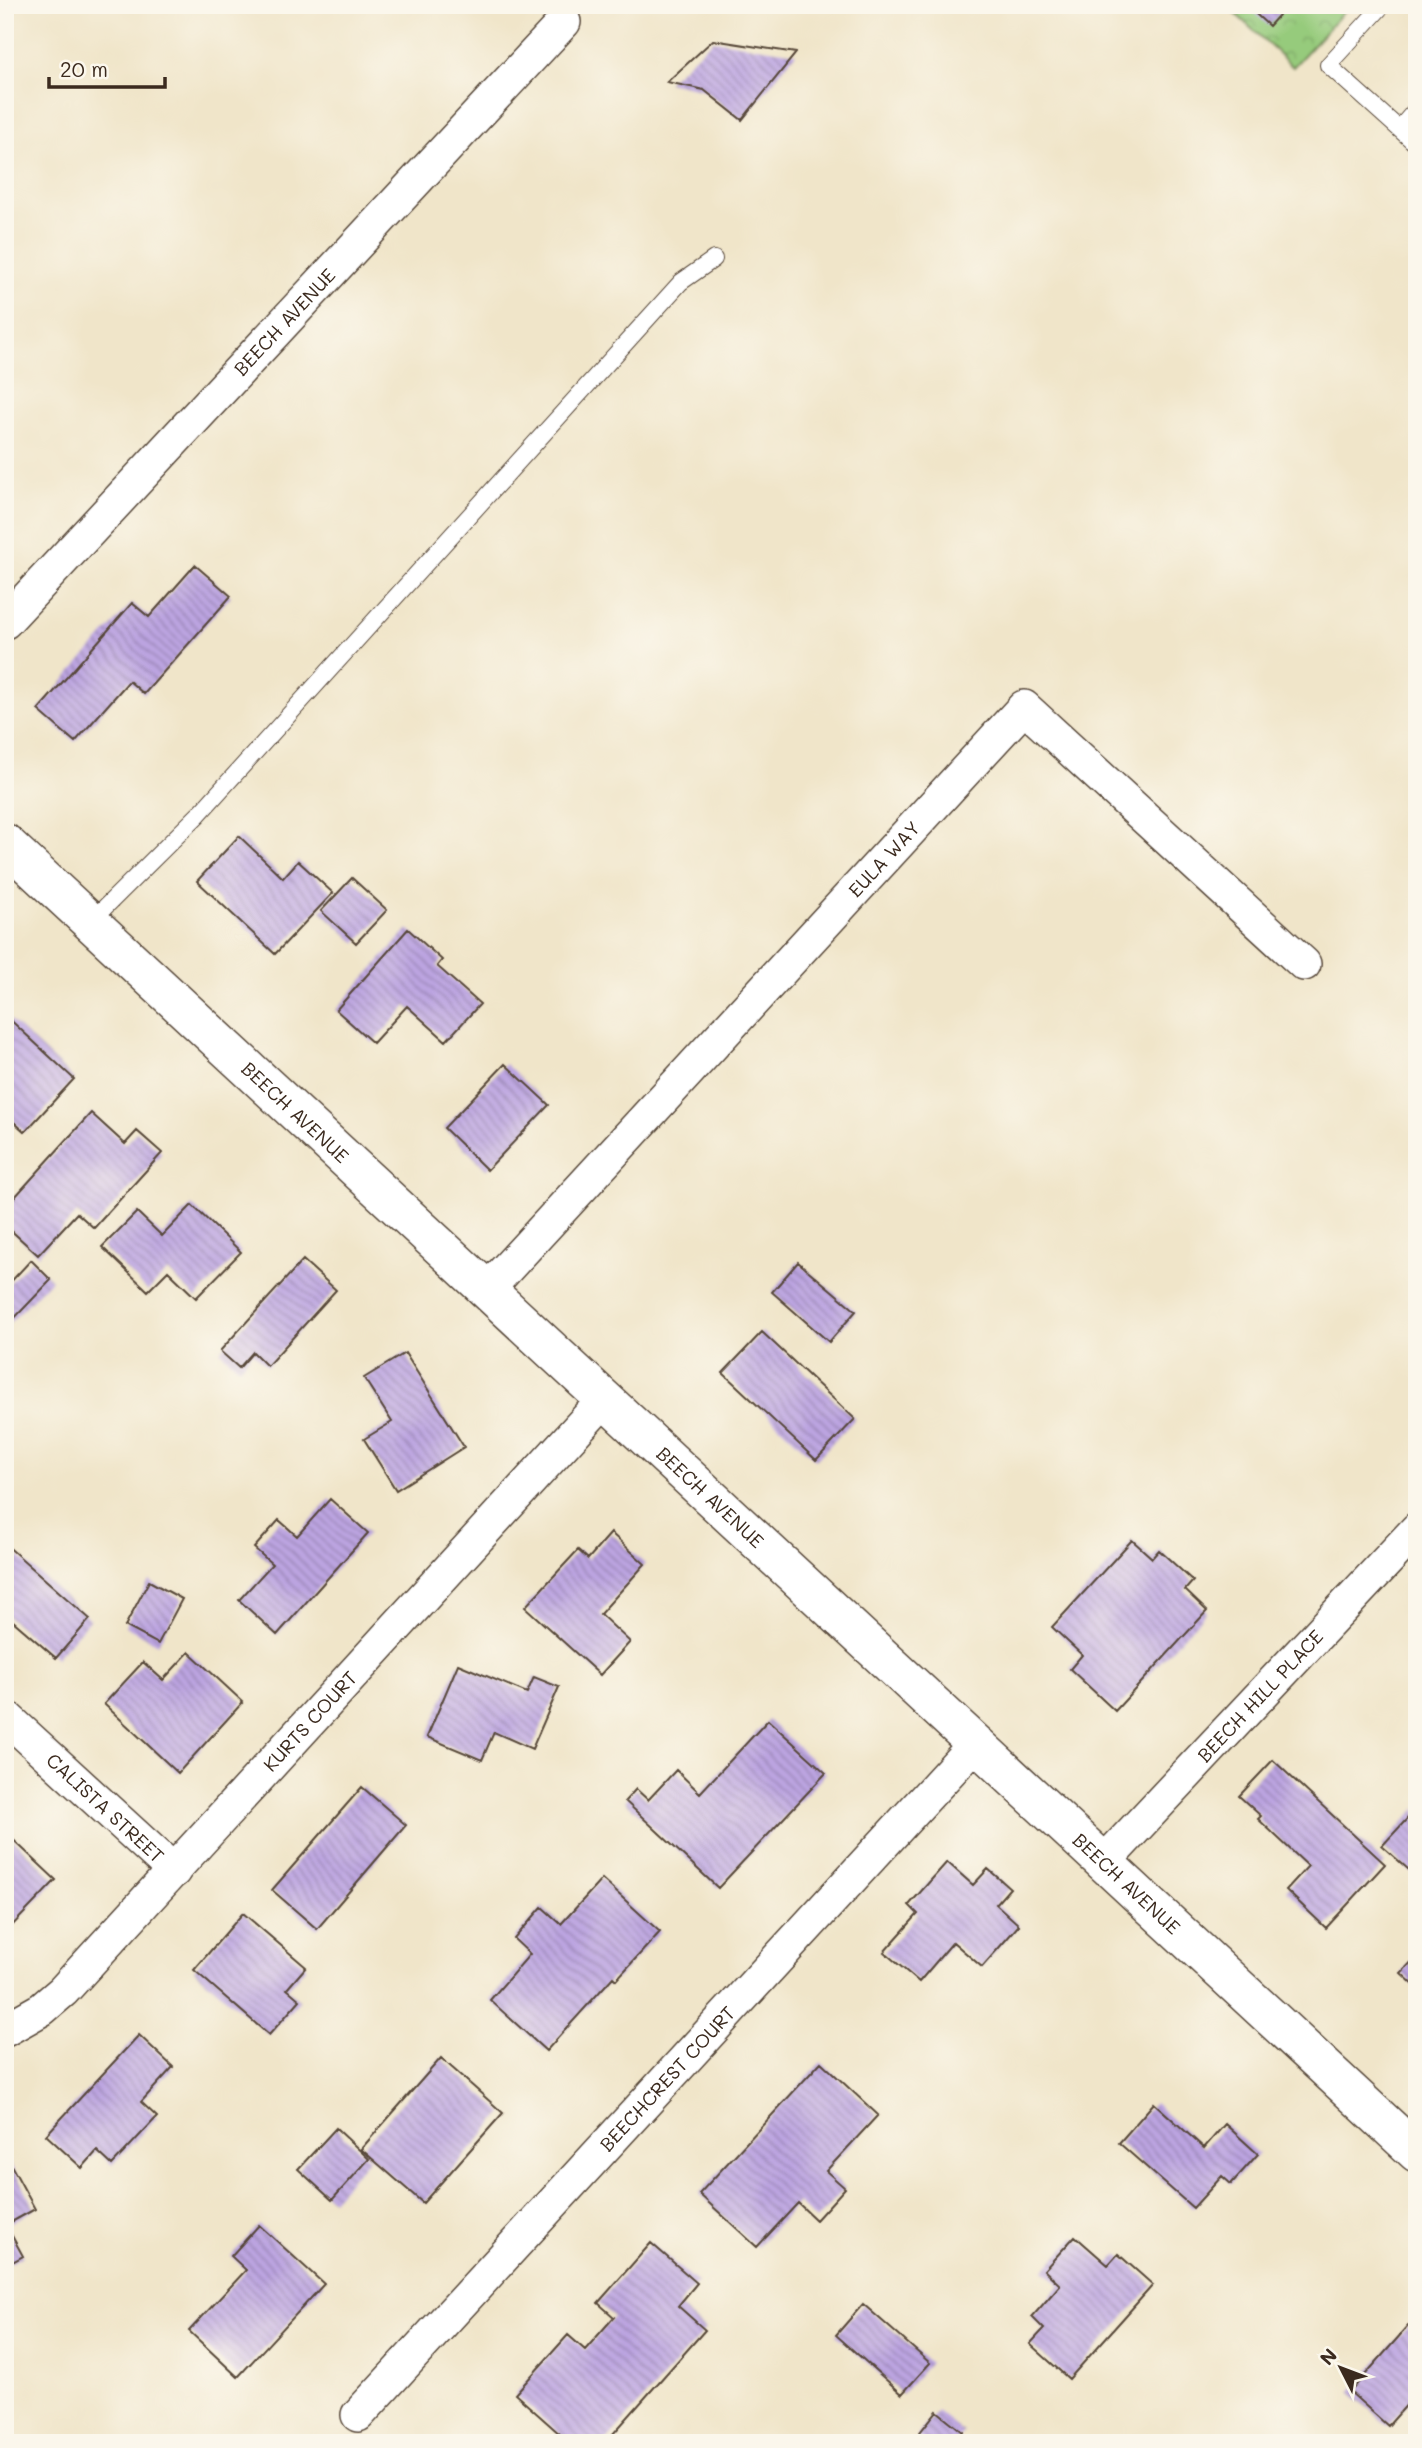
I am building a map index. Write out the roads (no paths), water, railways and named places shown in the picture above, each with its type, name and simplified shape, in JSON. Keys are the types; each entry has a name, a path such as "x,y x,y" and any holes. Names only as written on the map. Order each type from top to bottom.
{"street":[{"name":"BEECH AVENUE","path":"5,622 564,22"},
{"name":"EULA WAY","path":"487,1290 1024,707 1304,964"},
{"name":"BEECH AVENUE","path":"5,843 1417,2153"},
{"name":"KURTS COURT","path":"5,2030 42,2009 63,1992 606,1399"},
{"name":"BEECH HILL PLACE","path":"1104,1862 1417,1530"},
{"name":"CALISTA STREET","path":"5,1716 174,1871"},
{"name":"BEECHCREST COURT","path":"358,2415 976,1743"}],"lane":[{"path":"1383,5 1328,65 1417,145"},
{"path":"1399,129 1417,108"},
{"path":"90,922 199,814 552,428 681,282 714,259"}]}
